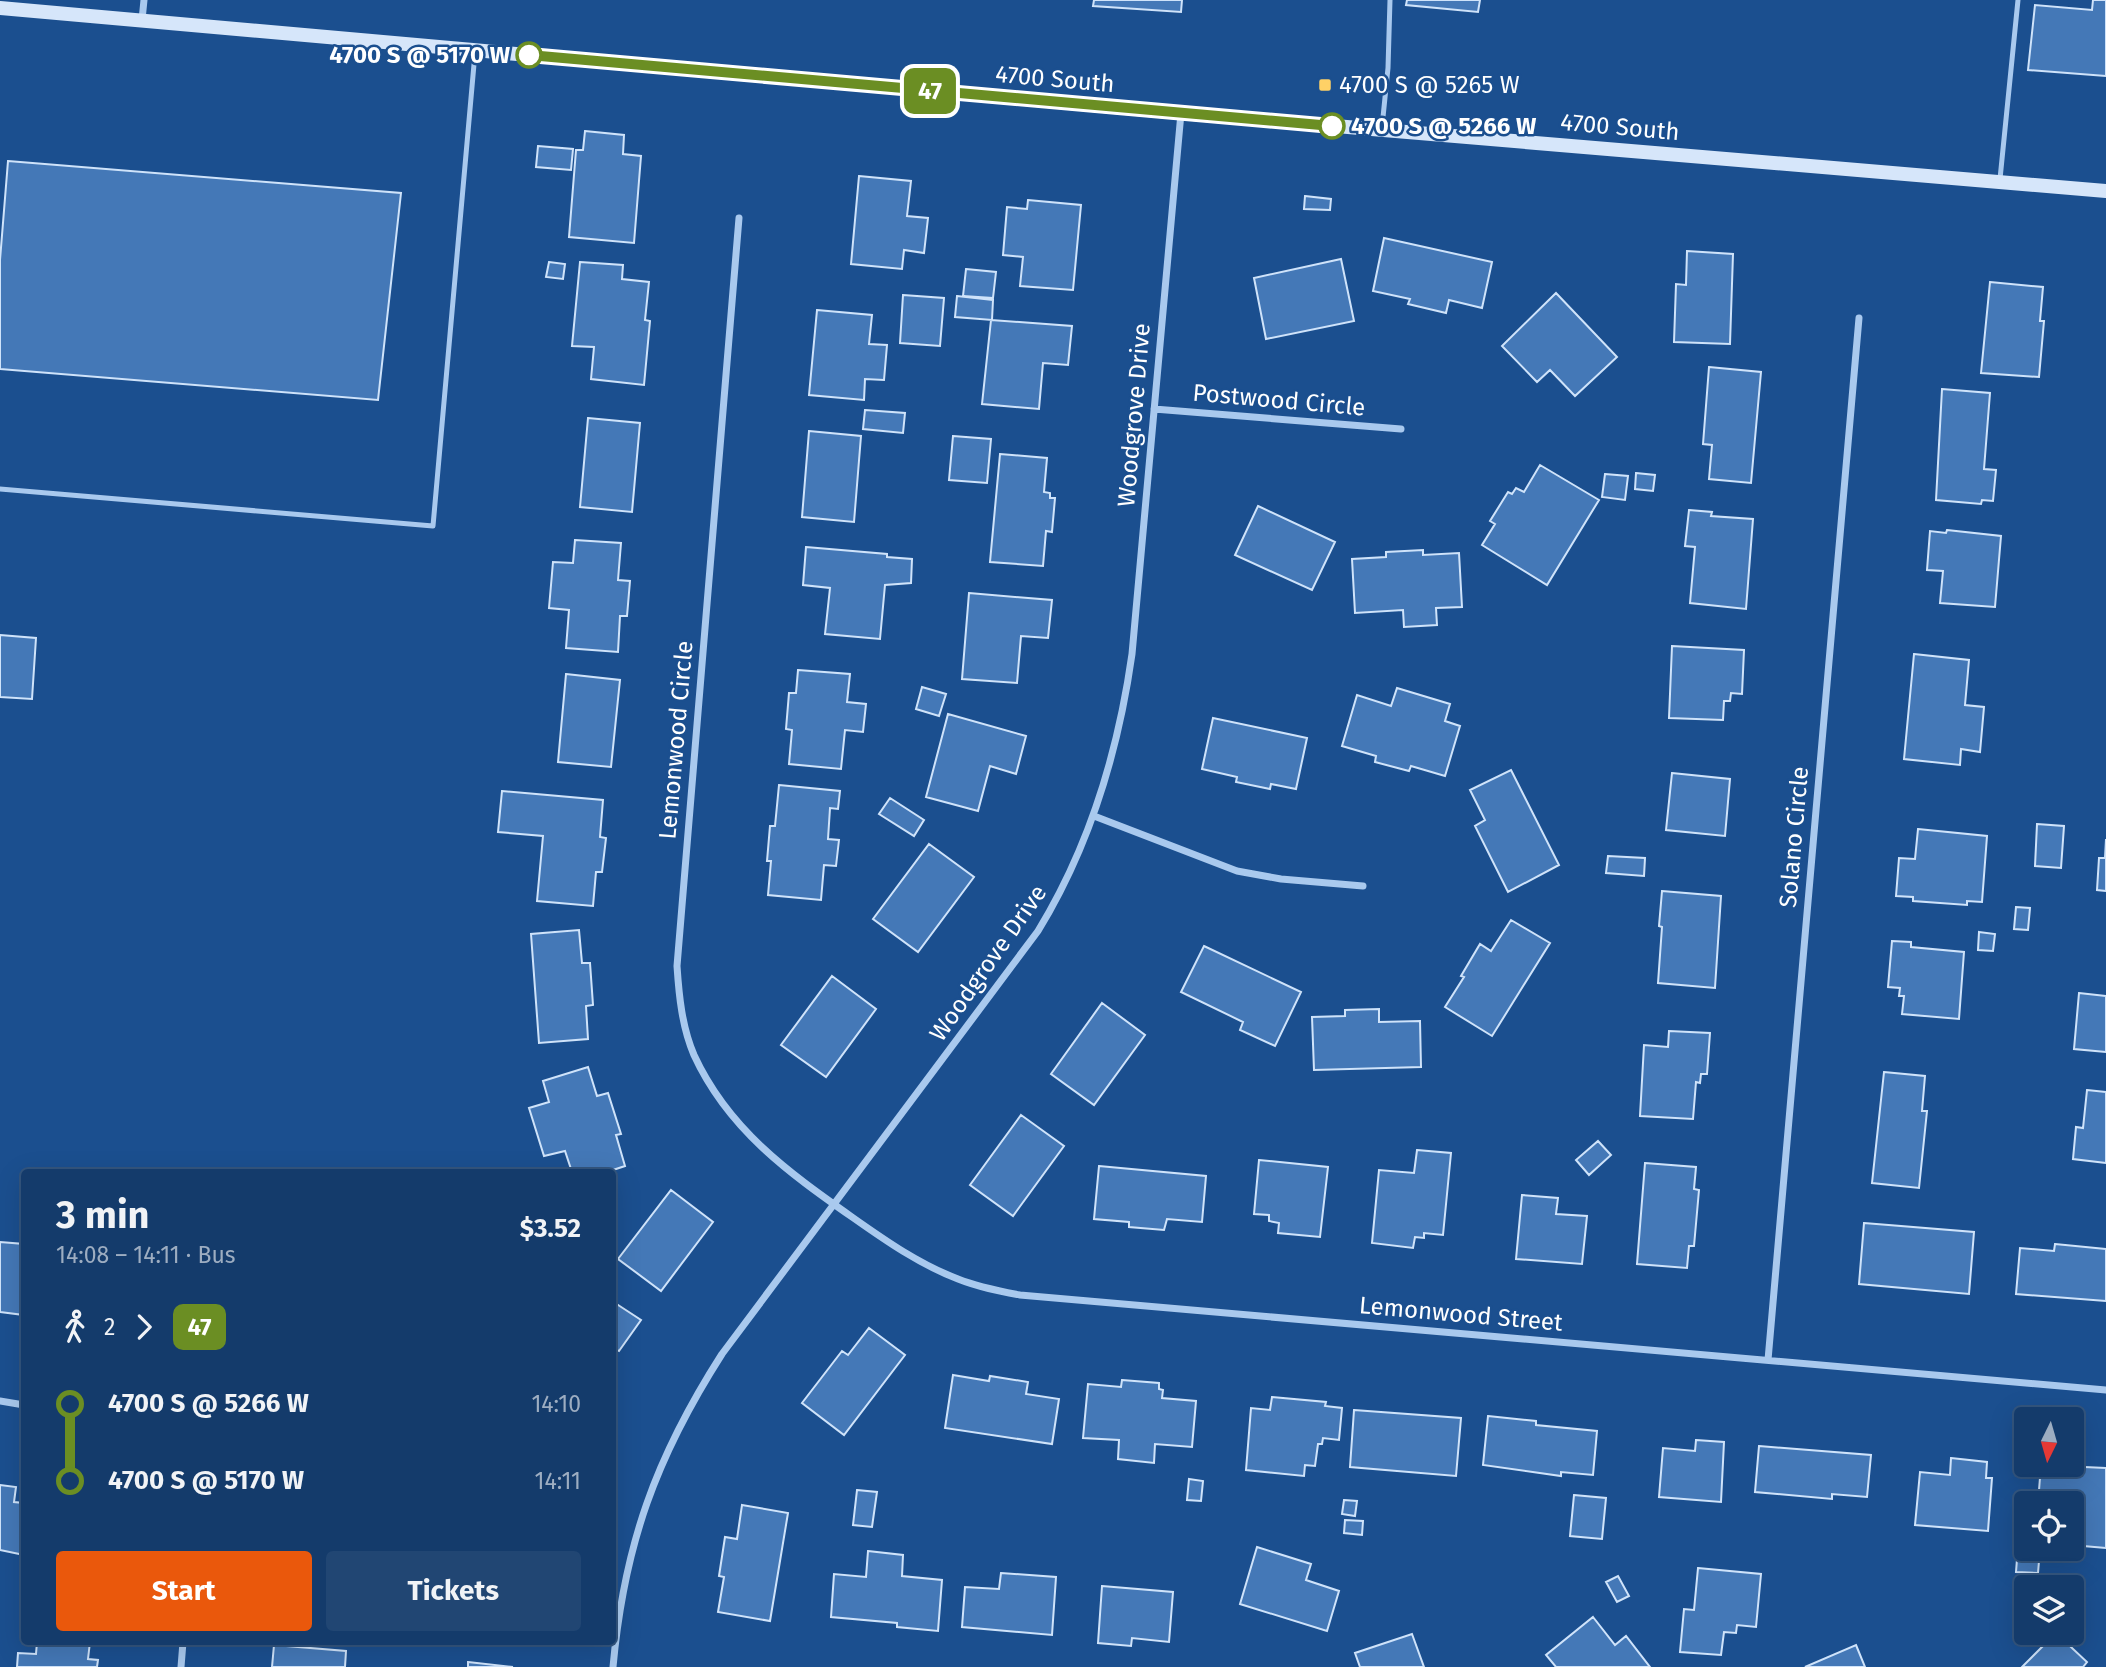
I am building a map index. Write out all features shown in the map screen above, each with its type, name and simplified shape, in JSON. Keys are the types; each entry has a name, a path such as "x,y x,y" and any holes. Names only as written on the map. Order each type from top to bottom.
{"main road":[{"name":"4700 South","path":"0,8 1181,113 2106,191"}],"street":[{"path":"142,21 144,0"},
{"name":"Woodgrove Drive","path":"616,1641 627,1572 640,1523 661,1463 698,1392 722,1354 1038,932 1059,896 1094,816 1116,744 1126,693 1181,113"},
{"name":"Lemonwood Circle","path":"739,218 679,935 679,996 684,1026 694,1054 726,1108 770,1156 835,1205"},
{"name":"Solano Circle","path":"1768,1360 1859,318"},
{"name":"Postwood Circle","path":"1154,410 1401,429"},
{"path":"1094,816 1237,871 1281,879 1363,886"},
{"name":"Lemonwood Street","path":"835,1205 901,1251 930,1267 959,1280 1020,1295 2106,1390"},
{"path":"0,1401 21,1404"},
{"path":"181,1667 183,1645"},
{"name":"Woodgrove Drive","path":"613,1667 616,1645"}],"lane":[{"path":"1382,130 1388,68 1390,0"},
{"path":"2000,182 2018,0"},
{"path":"0,489 433,526 475,50"}],"building":[{"path":"1094,0 1182,0 1181,12 1093,6"},
{"path":"1407,0 1480,0 1478,12 1406,5"},
{"path":"2093,0 2106,0 2106,76 2028,70 2035,5 2092,10"},
{"path":"585,131 624,135 623,154 641,156 634,243 569,237 576,150 583,150"},
{"path":"538,146 573,149 571,170 536,167"},
{"path":"8,161 401,193 378,400 0,369 0,260"},
{"path":"859,176 911,181 907,216 928,218 924,253 904,250 902,269 851,264"},
{"path":"1305,196 1331,199 1330,210 1304,209"},
{"path":"1028,200 1081,205 1073,290 1020,286 1023,257 1003,255 1007,207 1027,209"},
{"path":"1384,238 1492,262 1482,308 1449,300 1446,313 1408,304 1410,299 1373,291"},
{"path":"1687,251 1733,254 1730,344 1674,342 1676,284 1686,285"},
{"path":"1341,259 1354,321 1266,339 1254,278"},
{"path":"549,262 565,264 563,279 546,277"},
{"path":"580,262 623,265 622,279 649,282 645,320 650,321 644,385 591,379 594,347 572,346"},
{"path":"966,269 996,272 993,298 963,296"},
{"path":"1990,282 2043,287 2040,321 2044,321 2039,377 1981,373"},
{"path":"1556,293 1617,357 1575,396 1550,370 1537,382 1502,346"},
{"path":"903,295 944,298 940,346 900,343"},
{"path":"957,296 993,300 992,320 955,317"},
{"path":"817,310 872,315 869,344 887,345 884,380 865,379 864,400 809,395"},
{"path":"991,320 1072,326 1068,365 1043,363 1039,409 982,404"},
{"path":"1709,367 1761,372 1751,483 1709,479 1712,445 1703,444"},
{"path":"1942,389 1990,393 1984,469 1996,470 1993,501 1982,500 1981,504 1936,500"},
{"path":"865,410 905,413 903,433 863,429"},
{"path":"588,418 640,423 632,512 580,507"},
{"path":"809,431 861,436 854,522 802,517"},
{"path":"953,436 991,439 987,483 949,480"},
{"path":"1000,454 1047,458 1044,492 1050,493 1050,498 1055,498 1052,532 1046,531 1043,566 990,562"},
{"path":"1540,465 1599,500 1547,585 1482,545 1495,524 1490,521 1508,492 1512,494 1516,488 1524,492"},
{"path":"1636,473 1655,475 1653,491 1635,489"},
{"path":"1605,474 1628,476 1625,500 1602,497"},
{"path":"1258,506 1335,542 1312,590 1235,555"},
{"path":"1689,510 1712,512 1711,516 1753,519 1746,609 1690,603 1695,547 1685,546"},
{"path":"1947,530 2001,536 1995,607 1940,603 1943,571 1927,570 1930,531 1946,533"},
{"path":"575,540 621,543 618,580 630,581 627,616 620,616 618,652 566,648 569,610 549,608 553,562 573,563"},
{"path":"806,547 887,554 887,557 912,559 911,583 885,585 880,639 825,634 830,588 803,585"},
{"path":"1423,550 1423,555 1459,553 1462,607 1436,608 1437,625 1404,627 1403,610 1355,613 1352,559 1386,557 1386,552"},
{"path":"969,593 1052,600 1048,638 1021,636 1017,683 962,679"},
{"path":"0,635 36,638 32,699 0,697"},
{"path":"1672,646 1744,650 1742,694 1731,693 1730,701 1724,701 1723,720 1669,718"},
{"path":"1914,654 1969,660 1965,705 1984,707 1980,752 1961,749 1960,765 1904,759"},
{"path":"798,670 850,674 847,702 866,704 863,732 845,730 841,769 789,764 792,730 786,729 789,693 796,693"},
{"path":"566,674 620,680 611,767 558,762"},
{"path":"922,687 946,694 939,716 916,709"},
{"path":"1397,688 1450,704 1445,721 1460,726 1445,776 1411,766 1409,771 1375,762 1376,756 1342,746 1357,695 1391,706"},
{"path":"948,714 1026,736 1016,774 990,766 978,811 926,797"},
{"path":"1213,718 1307,738 1296,789 1271,784 1270,789 1236,782 1237,777 1202,769"},
{"path":"1511,770 1559,865 1508,892 1475,826 1485,820 1470,790"},
{"path":"1672,773 1730,779 1725,836 1666,830"},
{"path":"779,785 840,791 838,809 830,808 828,839 839,840 836,866 824,865 821,900 768,895 770,826 775,826"},
{"path":"502,791 603,800 600,837 606,838 602,872 596,872 593,906 537,901 543,836 498,832"},
{"path":"890,798 924,820 914,836 879,814"},
{"path":"2037,824 2064,826 2061,868 2035,866"},
{"path":"1918,829 1987,836 1982,902 1967,901 1967,905 1913,901 1913,897 1896,896 1899,858 1915,859"},
{"path":"2106,839 2106,891 2097,890 2099,858 2105,858"},
{"path":"929,844 974,877 918,952 873,919"},
{"path":"1608,856 1645,858 1644,876 1606,873"},
{"path":"1662,891 1721,896 1715,988 1658,983"},
{"path":"2016,907 2030,908 2028,930 2014,929"},
{"path":"1511,920 1550,943 1492,1036 1445,1007 1480,944 1491,951"},
{"path":"579,930 582,963 590,963 593,1005 586,1006 588,1039 539,1043 531,934"},
{"path":"1979,932 1995,934 1993,951 1978,950"},
{"path":"1892,941 1911,942 1911,947 1964,952 1959,1019 1902,1014 1904,996 1899,996 1900,988 1888,987"},
{"path":"1204,946 1301,992 1275,1046 1240,1030 1243,1022 1181,992"},
{"path":"832,976 876,1009 826,1077 781,1045"},
{"path":"2079,993 2106,996 2106,1052 2074,1049"},
{"path":"1102,1003 1145,1035 1094,1105 1051,1074"},
{"path":"1379,1009 1379,1022 1420,1021 1421,1067 1314,1070 1312,1017 1345,1016 1345,1010"},
{"path":"1669,1031 1710,1033 1707,1074 1701,1074 1700,1083 1696,1082 1693,1119 1640,1116 1644,1045 1668,1047"},
{"path":"588,1067 597,1096 608,1093 621,1134 616,1135 625,1166 616,1169 571,1169 565,1151 544,1156 529,1108 549,1102 543,1081"},
{"path":"1884,1072 1925,1076 1922,1111 1927,1111 1919,1188 1872,1183"},
{"path":"2087,1090 2106,1092 2106,1163 2073,1159 2076,1127 2083,1128"},
{"path":"1021,1115 1064,1146 1013,1216 970,1185"},
{"path":"1598,1141 1611,1155 1589,1175 1576,1160"},
{"path":"1417,1150 1451,1153 1443,1235 1424,1233 1424,1238 1415,1237 1413,1248 1372,1243 1379,1170 1414,1173"},
{"path":"1259,1160 1328,1167 1320,1237 1278,1233 1279,1223 1269,1221 1269,1215 1254,1214"},
{"path":"1645,1163 1696,1167 1694,1189 1699,1190 1694,1246 1689,1246 1687,1268 1637,1264"},
{"path":"1099,1166 1206,1176 1202,1222 1167,1219 1164,1230 1129,1227 1129,1222 1094,1219"},
{"path":"671,1190 713,1222 661,1291 618,1259"},
{"path":"1522,1195 1558,1198 1556,1214 1587,1216 1582,1264 1516,1259"},
{"path":"1864,1223 1974,1232 1969,1294 1859,1284"},
{"path":"0,1242 21,1244 21,1315 0,1312"},
{"path":"2055,1244 2106,1249 2106,1301 2016,1294 2020,1248 2054,1251"},
{"path":"616,1304 641,1320 619,1351 616,1349"},
{"path":"869,1328 905,1355 844,1435 802,1403 842,1351 848,1355"},
{"path":"953,1375 989,1381 990,1376 1028,1382 1026,1394 1059,1399 1052,1444 945,1428"},
{"path":"1122,1380 1159,1383 1159,1389 1163,1390 1162,1398 1196,1401 1192,1447 1155,1444 1154,1463 1118,1459 1119,1440 1083,1438 1088,1384 1121,1387"},
{"path":"1272,1397 1326,1402 1325,1406 1342,1408 1339,1440 1323,1438 1322,1444 1318,1444 1315,1466 1305,1465 1304,1476 1246,1470 1251,1408 1270,1410"},
{"path":"1354,1410 1461,1418 1456,1476 1350,1467"},
{"path":"1488,1416 1536,1421 1536,1425 1597,1431 1593,1475 1561,1472 1561,1476 1483,1465"},
{"path":"1696,1440 1724,1442 1721,1502 1659,1497 1663,1448 1695,1451"},
{"path":"1759,1446 1871,1455 1867,1497 1832,1494 1832,1499 1755,1492"},
{"path":"1951,1458 1987,1462 1986,1478 1992,1478 1988,1531 1915,1525 1920,1472 1950,1475"},
{"path":"2084,1467 2106,1468 2106,1548 2084,1546 2084,1491 2039,1491 2040,1477 2084,1477"},
{"path":"1189,1479 1203,1481 1201,1501 1187,1500"},
{"path":"0,1485 16,1487 14,1502 21,1503 21,1554 0,1550"},
{"path":"857,1490 877,1492 872,1527 853,1525"},
{"path":"1574,1495 1606,1498 1602,1539 1570,1536"},
{"path":"1344,1500 1357,1501 1355,1516 1342,1514"},
{"path":"742,1505 788,1513 770,1621 718,1612 724,1577 719,1576 725,1537 737,1539"},
{"path":"1345,1520 1363,1521 1362,1535 1344,1533"},
{"path":"1257,1547 1311,1564 1306,1580 1339,1591 1327,1631 1240,1604"},
{"path":"868,1551 903,1555 902,1576 942,1580 938,1631 897,1627 897,1623 831,1617 834,1574 866,1577"},
{"path":"2017,1561 2039,1561 2038,1573 2016,1572"},
{"path":"1698,1568 1761,1574 1756,1627 1737,1625 1736,1633 1724,1632 1721,1655 1680,1652 1684,1609 1694,1610"},
{"path":"1001,1573 1056,1577 1052,1635 962,1627 965,1587 999,1589"},
{"path":"1618,1576 1629,1596 1617,1602 1606,1582"},
{"path":"1102,1586 1173,1592 1169,1642 1132,1638 1131,1646 1098,1643"},
{"path":"1593,1617 1615,1645 1626,1636 1650,1667 1556,1667 1546,1655"},
{"path":"1412,1634 1424,1667 1360,1667 1355,1653"},
{"path":"37,1645 90,1645 88,1659 98,1660 97,1667 17,1667 18,1653 36,1654"},
{"path":"274,1645 346,1651 345,1667 272,1667"},
{"path":"1856,1645 1865,1667 1805,1667"},
{"path":"2044,1645 2069,1645 2087,1662 2083,1667 2022,1667"},
{"path":"468,1662 513,1667 468,1667"}],"bus line":[{"name":"47","path":"529,55 1332,126"}],"place":[{"name":"4700 S @ 5170 W","path":"529,55"},
{"name":"4700 S @ 5265 W","path":"1325,85"},
{"name":"4700 S @ 5266 W","path":"1332,126"}]}
